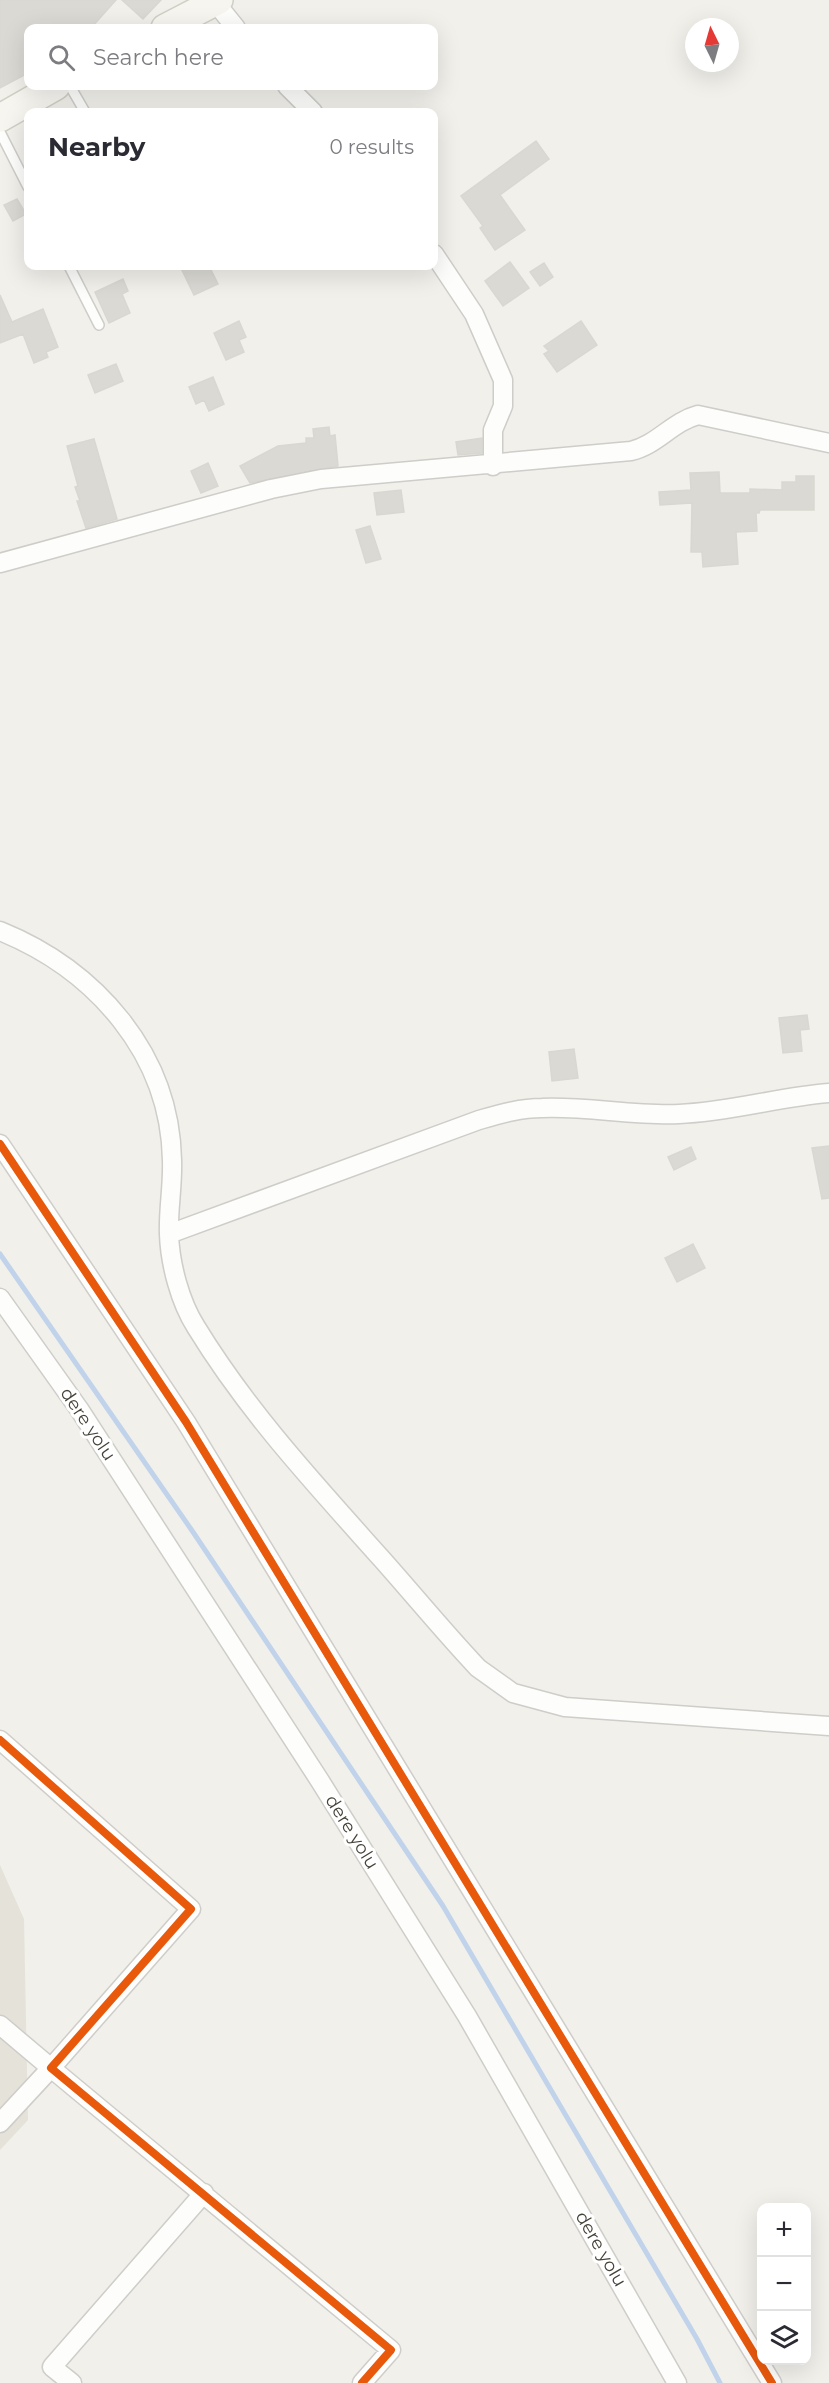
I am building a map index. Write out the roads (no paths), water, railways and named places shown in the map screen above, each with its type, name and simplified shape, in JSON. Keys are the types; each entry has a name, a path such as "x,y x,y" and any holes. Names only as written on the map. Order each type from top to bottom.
{"main road":[{"path":"173,24 217,1"},
{"path":"0,118 50,90"}],"street":[{"path":"217,1 233,24"},
{"path":"291,90 309,108"},
{"path":"438,260 474,314 503,380 503,406 493,430 493,466"},
{"path":"0,563 321,479 493,466 631,452 648,447 671,428 687,418 698,415 829,443"},
{"path":"0,931 58,961 97,993 121,1018 142,1048 156,1075 170,1133 172,1162 169,1234 177,1275 194,1325 262,1424 456,1645 494,1681 513,1694 565,1707 829,1726"},
{"path":"169,1234 509,1111 542,1107 677,1114 718,1111 798,1095 829,1093"},
{"path":"0,1144 186,1422 772,2383"},
{"name":"dere yolu","path":"0,1298 79,1409 320,1781 467,2016 677,2383"},
{"path":"0,1740 191,1909 0,2123"},
{"path":"0,2025 391,2350 362,2383"},
{"path":"72,2383 52,2367 204,2193"}],"lane":[{"path":"72,90 83,108"},
{"path":"0,132 24,180"},
{"path":"71,270 99,325"}],"waterway":[{"path":"0,1254 193,1532 443,1906 697,2339 720,2383"}]}
